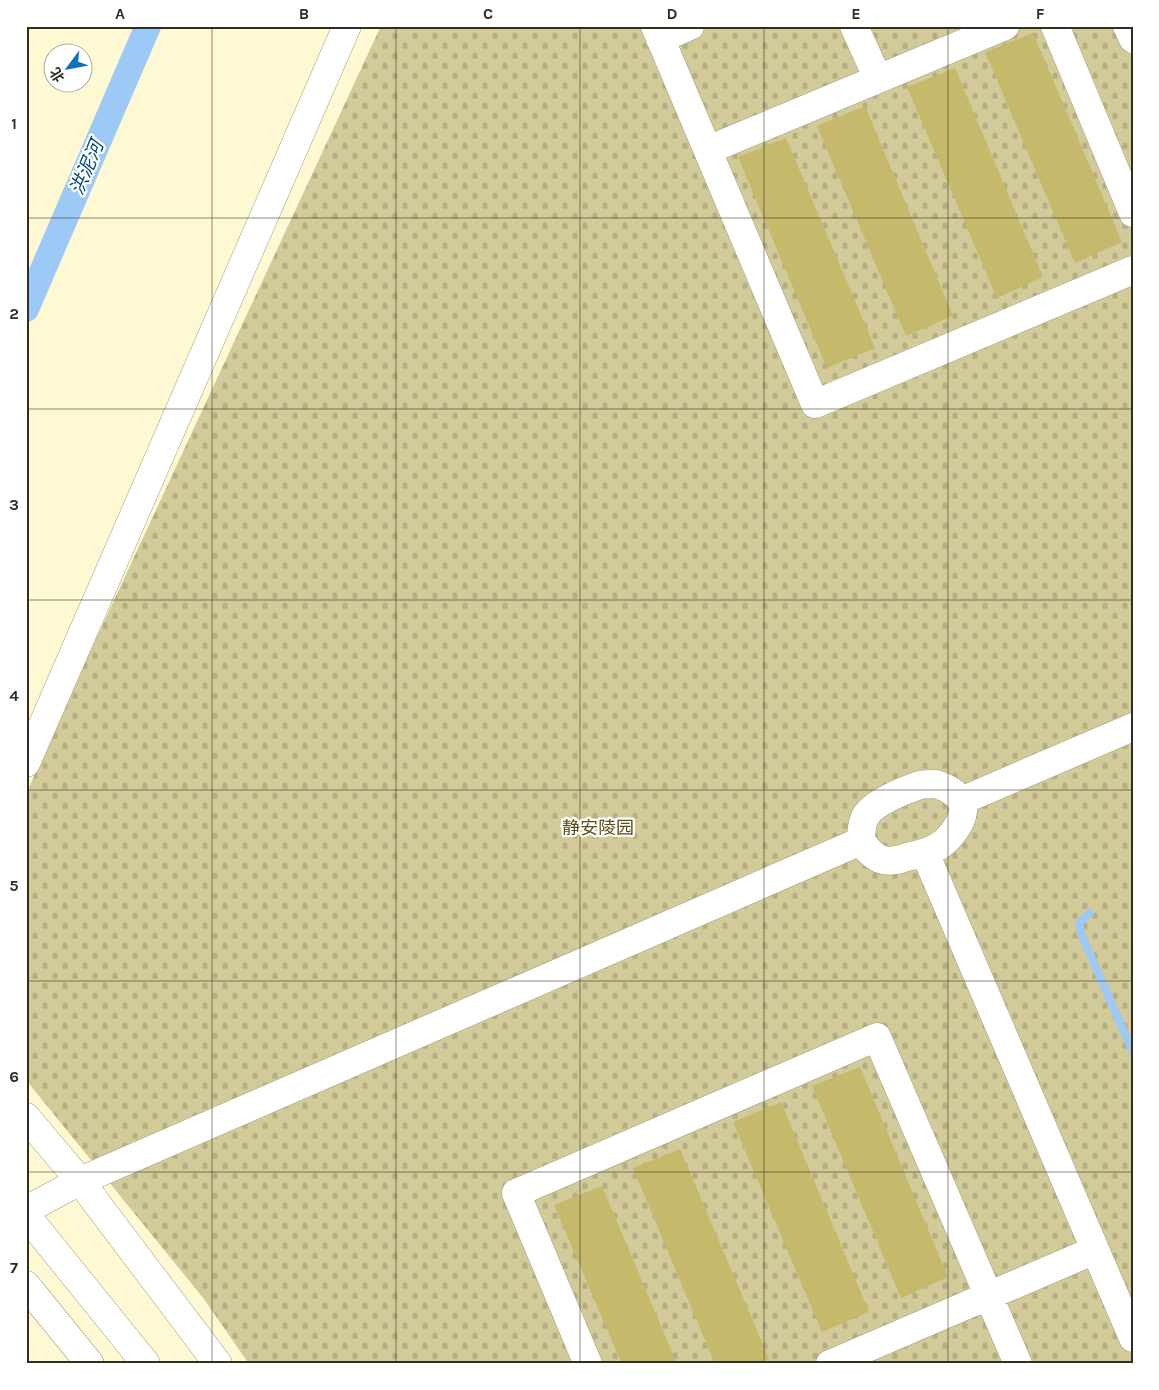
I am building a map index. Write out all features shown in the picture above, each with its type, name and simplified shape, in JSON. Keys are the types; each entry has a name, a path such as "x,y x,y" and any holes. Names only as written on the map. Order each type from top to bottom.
{"main road":[{"path":"26,763 347,26"},
{"path":"690,26 658,32 815,404 1133,270"},
{"path":"854,26 878,79"},
{"path":"708,150 1005,26"},
{"path":"1054,26 1133,213"},
{"path":"1127,26 1133,39"},
{"path":"961,802 1133,727"},
{"path":"936,784 949,789 961,802 963,816 955,830 940,846 925,853 898,860 882,859 869,852 861,841 862,827 866,815 877,805 901,792 922,785 936,784"},
{"path":"26,1210 80,1181 861,841"},
{"path":"925,853 1094,1250 1124,1296 1133,1338"},
{"path":"588,1364 516,1193 877,1037 1018,1364"},
{"path":"26,1118 80,1181 218,1364"},
{"path":"26,1215 146,1364"},
{"path":"830,1364 1094,1250"},
{"path":"26,1285 90,1364"}],"green space":[{"name":"静安陵园","path":"381,26 1133,26 1133,1364 249,1364 204,1299 26,1080 26,795 49,740"}],"building":[{"path":"1033,33 1122,242 1075,263 985,52"},
{"path":"955,68 1043,277 997,298 907,87"},
{"path":"865,106 953,316 906,336 817,126"},
{"path":"786,138 875,348 827,368 738,157"},
{"path":"860,1067 948,1277 901,1298 812,1086"},
{"path":"781,1102 869,1312 822,1332 733,1122"},
{"path":"680,1149 769,1359 757,1364 715,1364 633,1168"},
{"path":"602,1186 677,1364 622,1364 554,1205"}],"waterway":[{"name":"洪泥河","path":"26,309 148,26"},
{"path":"1090,913 1079,923 1082,936 1133,1052"}]}
